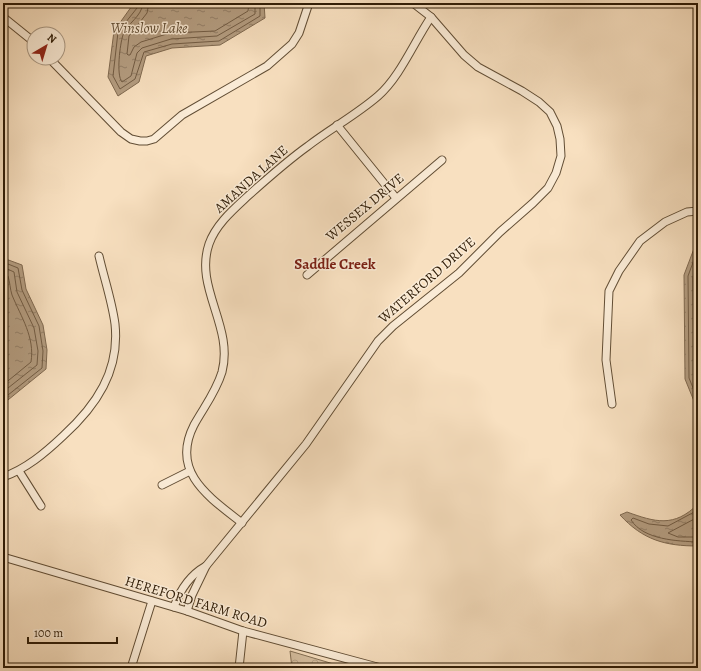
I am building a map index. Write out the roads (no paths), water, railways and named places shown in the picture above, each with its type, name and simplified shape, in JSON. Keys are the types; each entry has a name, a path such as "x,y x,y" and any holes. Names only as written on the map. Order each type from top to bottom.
{"street":[{"path":"56,66 121,132 131,138 147,141 154,139 182,115 267,66 280,56 292,44 299,33 309,3"},
{"name":"WATERFORD DRIVE","path":"187,611 188,603 206,566 306,444 378,341 393,326 459,273 500,232 548,188 556,173 561,156 560,139 557,126 550,112 539,102 522,91 478,67 464,55 431,17 413,3"},
{"path":"3,17 26,36"},
{"name":"AMANDA LANE","path":"242,522 203,491 190,472 187,463 188,440 218,384 224,354 220,322 208,288 206,274 208,245 214,232 237,206 308,146 379,96 391,82 431,17"},
{"path":"337,125 396,198"},
{"name":"WESSEX DRIVE","path":"306,275 442,160"},
{"path":"612,404 606,360 609,291 618,271 640,241 665,222 687,212 698,211"},
{"path":"3,477 19,471 50,448 82,418 94,404 108,376 115,343 115,324 98,256"},
{"path":"19,471 41,506"},
{"path":"162,485 190,472"},
{"name":"HEREFORD FARM ROAD","path":"3,557 187,611 243,631 381,668"},
{"name":"WATERFORD DRIVE","path":"174,607 177,598 190,578 198,570 206,566"},
{"path":"190,578 198,583"},
{"path":"131,668 152,601"},
{"path":"239,668 243,631"}],"water":[{"name":"Winslow Lake","path":"134,3 264,3 265,18 220,45 172,48 146,56 139,82 118,96 108,77 114,31"},
{"path":"698,238 698,411 685,379 684,275"},
{"path":"3,258 22,265 26,289 43,325 47,350 46,369 3,404"},
{"path":"698,504 698,546 675,545 655,540 637,530 620,515 627,512 655,520 672,520 681,517"}],"district":[{"name":"Saddle Creek","path":"335,264"}]}
